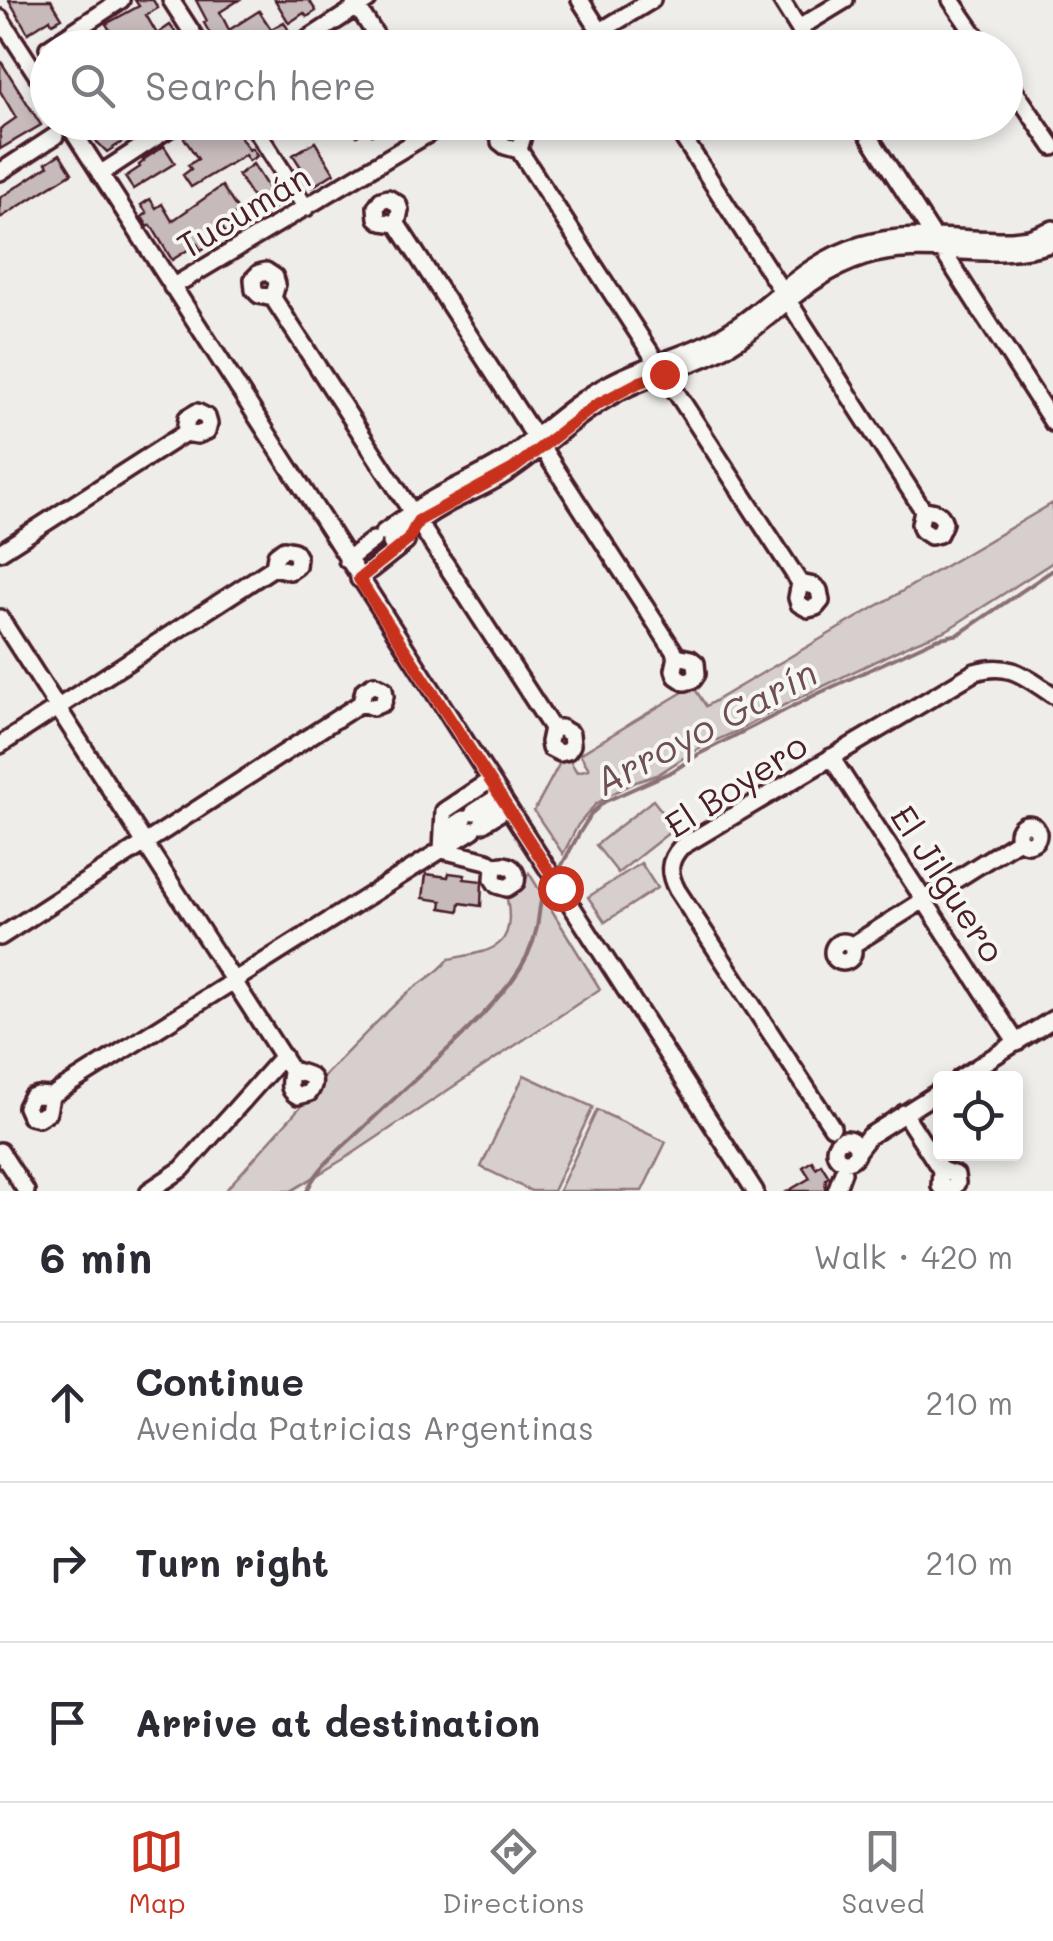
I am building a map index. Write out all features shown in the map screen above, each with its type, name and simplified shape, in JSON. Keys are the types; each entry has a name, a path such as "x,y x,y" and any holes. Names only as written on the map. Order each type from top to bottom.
{"street":[{"path":"75,30 121,0"},
{"path":"172,0 191,30"},
{"path":"580,0 599,30"},
{"path":"602,30 652,0"},
{"path":"781,0 799,28 845,0"},
{"path":"951,0 972,30"},
{"path":"320,30 360,2 375,30"},
{"path":"0,18 30,64"},
{"path":"1023,103 1053,147"},
{"path":"0,172 48,140"},
{"path":"78,140 755,1191"},
{"path":"100,174 152,140"},
{"path":"263,140 306,208"},
{"name":"Tucumán","path":"172,288 415,140"},
{"path":"684,140 923,510"},
{"path":"872,140 1053,423"},
{"path":"519,150 800,584"},
{"path":"396,224 677,656"},
{"path":"938,244 1028,238 1053,229"},
{"path":"353,570 415,516 513,469 589,395 634,372 660,369 732,330 784,295 808,269 858,246 912,236 1004,254 1053,243"},
{"path":"273,298 552,728"},
{"path":"0,552 185,433"},
{"path":"353,570 408,540 415,516"},
{"path":"0,745 274,567"},
{"path":"0,618 287,1063 182,1169 148,1191"},
{"name":"El Boyero","path":"843,1166 832,1127 677,890 670,874 674,855 681,847 975,672 1004,667 1053,695"},
{"path":"0,936 361,703"},
{"name":"El Jilguero","path":"831,757 1017,1043"},
{"path":"442,841 444,811 489,781"},
{"path":"51,1096 503,802"},
{"path":"851,946 1020,840"},
{"path":"442,841 494,866"},
{"path":"971,1071 1048,1022 1053,1042"},
{"path":"843,1166 869,1136 933,1095"},
{"path":"904,1114 941,1170"},
{"path":"0,1151 26,1191"}],"shaded area":[{"path":"1053,503 1053,562 947,630 780,707 699,748 657,775 608,796 578,825 563,854 534,811 562,759 568,758 577,772 589,769 580,754 693,686 706,706"},
{"path":"653,800 675,828 618,873 596,845"},
{"path":"641,863 657,888 605,922 588,897"},
{"path":"529,873 600,989 291,1191 225,1191 309,1099 326,1074 406,994 449,959 488,950 504,938 509,916 507,899 522,886"},
{"path":"524,1075 593,1107 553,1191 531,1191 481,1167"},
{"path":"597,1110 666,1142 642,1191 559,1191"}],"building":[{"path":"9,0 51,0 62,18 52,23 50,19 28,33"},
{"path":"135,0 153,0 158,8 146,15 155,30 110,30 106,24 139,6"},
{"path":"196,0 239,0 220,12 229,30 208,30 204,23 207,21"},
{"path":"275,0 309,0 316,11 307,17 304,13 289,23"},
{"path":"259,11 271,29 284,22 288,30 229,30"},
{"path":"0,60 30,108 30,131 0,149 0,129 16,118 0,91"},
{"path":"96,140 125,140 107,152"},
{"path":"185,140 243,140 257,156 249,161 245,155 191,187 183,175 191,169 188,165 198,159"},
{"path":"315,142 334,173 312,187 299,171 302,169 293,155"},
{"path":"164,146 175,163 133,189 125,177"},
{"path":"60,154 72,173 0,218 0,198"},
{"path":"253,164 279,205 264,215 238,175"},
{"path":"222,186 239,212 221,224 225,232 213,239 216,241 201,250 197,244 172,260 142,217 147,213 141,205 150,199 156,208 162,204 172,221"},
{"path":"449,873 482,881 481,906 460,903 459,911 441,908 442,901 423,898 426,874 448,877"},
{"path":"812,1161 816,1168 821,1164 829,1177 825,1191 788,1191 810,1178 803,1167"}],"waterway":[{"name":"Arroyo Garín","path":"558,872 592,813 604,802 673,771 817,694 936,639 959,634 1053,570"},
{"name":"Arroyo Garín","path":"307,1191 332,1157 458,1039 511,982 533,942 548,883"}],"route":[{"path":"560,888 359,579 408,540 418,521 513,469 596,405 664,374"}]}
